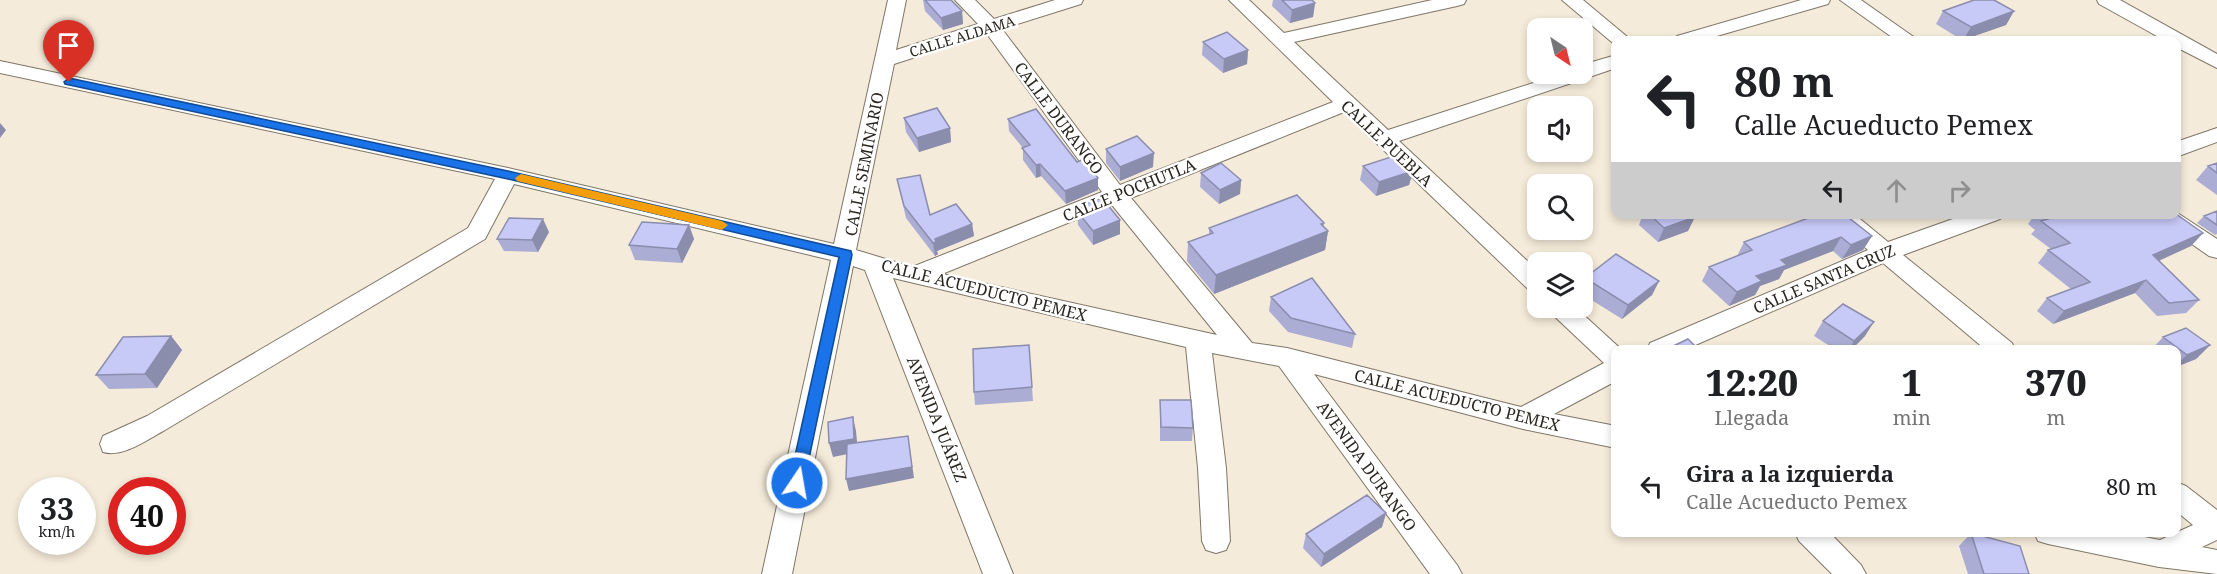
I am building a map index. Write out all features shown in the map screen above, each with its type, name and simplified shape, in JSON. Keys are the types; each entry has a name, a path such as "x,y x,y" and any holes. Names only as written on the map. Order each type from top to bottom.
{"street":[{"name":"CALLE SEMINARIO","path":"777,574 846,255 897,0"},
{"name":"CALLE DURANGO","path":"964,0 992,28 1116,195 1244,351"},
{"name":"CALLE ALDAMA","path":"885,60 992,28 1074,0"},
{"name":"CALLE PUEBLA","path":"1238,0 1527,275"},
{"path":"1279,40 1457,0"},
{"path":"1571,0 1616,36"},
{"path":"1698,36 1821,0"},
{"path":"1850,0 1902,36"},
{"path":"2106,0 2170,36"},
{"path":"2181,42 2217,62"},
{"path":"1593,69 1611,63"},
{"name":"CALLE ACUEDUCTO PEMEX","path":"0,67 508,175 846,255 913,276 1244,351 1287,358 1523,418 1611,436"},
{"path":"1384,139 1548,84"},
{"name":"CALLE POCHUTLA","path":"913,276 1346,104"},
{"path":"2181,148 2217,135"},
{"path":"113,444 156,423 477,233 508,175"},
{"path":"1845,219 1997,345"},
{"name":"CALLE SANTA CRUZ","path":"1671,345 1886,252 1978,219"},
{"path":"2171,219 2217,250"},
{"name":"AVENIDA JUÁREZ","path":"875,264 998,574"},
{"path":"1572,318 1611,354"},
{"path":"1198,340 1212,468 1216,541"},
{"name":"AVENIDA DURANGO","path":"1287,358 1446,574"},
{"path":"1523,418 1611,372"},
{"path":"2158,554 2217,527 2181,498"},
{"path":"1814,537 1851,574"},
{"path":"2073,537 2217,563"}],"building":[{"path":"925,0 951,0 962,11 941,18"},
{"path":"1282,0 1312,0 1315,3 1292,10"},
{"path":"1974,0 1994,0 2014,11 1971,27 1943,11"},
{"path":"1227,32 1248,50 1224,59 1203,42"},
{"path":"937,108 950,128 917,138 904,118"},
{"path":"1036,109 1077,162 1084,159 1098,178 1065,191 1040,164 1036,165 1022,148 1030,145 1008,119"},
{"path":"1137,136 1154,153 1120,167 1106,149"},
{"path":"1397,155 1413,171 1379,182 1363,166"},
{"path":"1221,163 1241,180 1220,190 1201,173"},
{"path":"2217,163 2217,173 2208,166"},
{"path":"920,175 930,215 956,204 972,224 935,239 936,242 933,243 904,206 897,179"},
{"path":"1297,195 1324,223 1321,224 1328,231 1216,275 1188,242 1213,233 1209,228"},
{"path":"1102,198 1120,220 1093,231 1077,211 1083,209 1080,206"},
{"path":"2217,211 2217,225 2204,216"},
{"path":"509,218 543,219 532,240 497,239"},
{"path":"2181,218 2203,233 2153,255 2199,300 2169,303 2146,280 2064,311 2047,298 2090,282 2048,250 2070,243 2041,221 2048,219"},
{"path":"1654,219 1689,219 1664,228"},
{"path":"1806,219 1850,219 1872,236 1851,245 1841,237 1781,260 1787,265 1756,276 1762,281 1737,292 1709,267 1752,250 1744,242"},
{"path":"642,222 689,225 677,249 629,245"},
{"path":"1616,254 1659,281 1628,305 1593,283 1593,272"},
{"path":"1312,278 1355,334 1291,318 1271,297"},
{"path":"1843,304 1874,322 1854,341 1823,321"},
{"path":"2186,328 2210,345 2187,355 2181,350 2181,345 2174,345 2163,337"},
{"path":"171,336 145,374 96,375 123,337"},
{"path":"1688,339 1694,345 1675,345"},
{"path":"1029,345 1032,387 974,392 973,349"},
{"path":"1160,400 1191,400 1193,428 1161,427"},
{"path":"853,417 854,439 829,443 828,422"},
{"path":"908,436 912,467 846,479 847,444"},
{"path":"1367,495 1386,513 1324,554 1306,534"},
{"path":"1972,537 1986,537 2020,546 2029,574 1984,574"}],"slow traffic":[{"path":"521,178 722,225"}],"route":[{"path":"69,82 508,175 846,255 797,483"}]}
